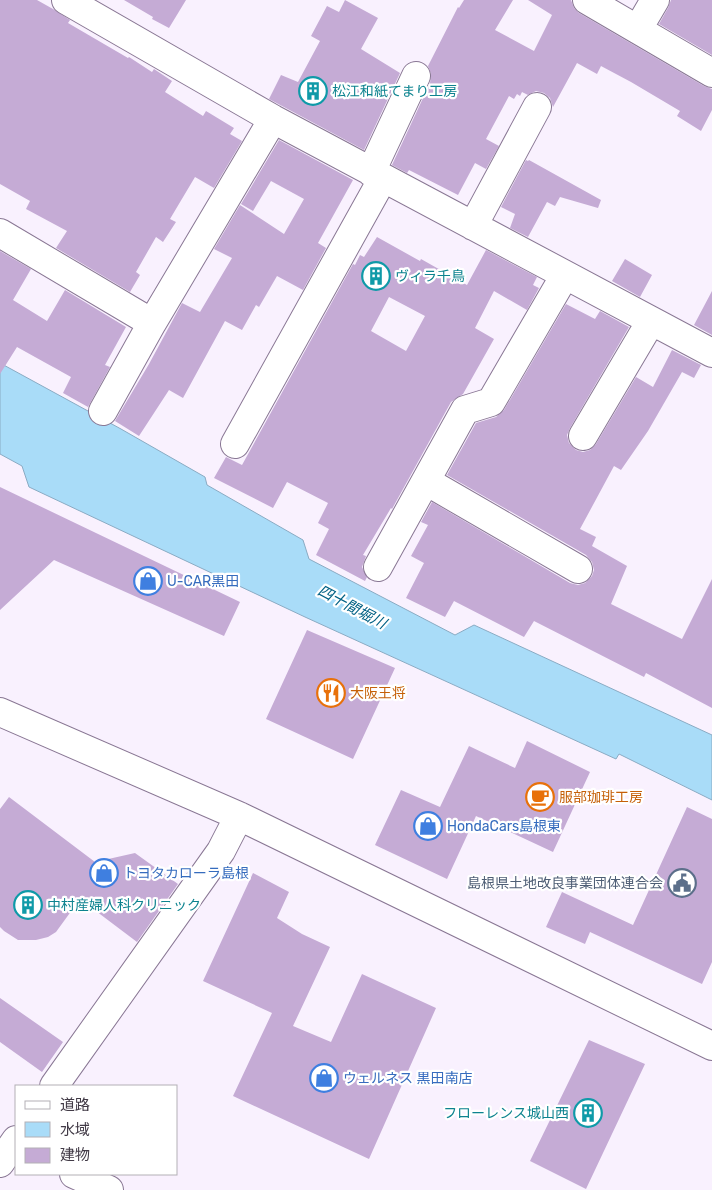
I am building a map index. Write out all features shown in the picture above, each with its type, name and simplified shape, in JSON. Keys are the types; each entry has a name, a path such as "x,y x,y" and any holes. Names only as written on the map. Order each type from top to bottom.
{"street":[{"path":"66,0 273,119 712,353"},
{"path":"587,0 712,73"},
{"path":"638,29 655,0"},
{"path":"235,444 377,175 416,76"},
{"path":"473,226 537,108"},
{"path":"103,411 152,323 273,119"},
{"path":"0,233 152,323"},
{"path":"378,567 465,410 491,402 565,275"},
{"path":"583,436 651,321"},
{"path":"426,482 578,569"},
{"path":"0,712 239,816 712,1046"},
{"path":"55,1085 221,851 239,816"},
{"path":"76,1175 109,1190"}],"water":[{"name":"四十間堀川","path":"0,363 205,477 207,485 303,540 309,559 455,635 474,625 712,735 712,800 619,754 616,759 305,617 29,487 22,466 0,454"}],"building":[{"path":"0,0 37,0 53,9 70,20 68,23 152,72 154,69 172,81 165,92 203,116 206,111 234,128 230,134 242,141 214,188 195,177 170,219 176,222 163,242 156,237 136,272 140,275 130,292 56,248 67,231 26,209 30,201 0,184"},
{"path":"124,0 186,0 169,28"},
{"path":"345,0 378,18 361,49 400,73 364,150 269,99 281,75 298,82 320,41 311,36 327,6 339,12"},
{"path":"464,0 513,0 495,30 534,51 552,15 528,0 571,0 574,8 579,13 712,89 712,110 701,131 677,116 680,111 631,82 601,66 597,74 577,63 553,107 550,98 544,93 536,91 528,95 522,92 520,96 517,94 514,99 509,96 486,139 499,146 486,169 475,163 458,195 409,170 407,173 392,165 430,83 431,74 428,66 458,7"},
{"path":"671,0 712,0 712,55 659,24"},
{"path":"279,140 353,180 318,243 326,248 303,290 277,276 259,307 256,305 242,330 225,321 183,398 169,390 139,436 115,421 182,303 200,312 232,258 214,249 240,205 284,234 304,199 271,181 253,211 241,204"},
{"path":"526,160 601,200 598,208 560,197 555,206 547,202 528,237 510,228 515,214 501,207"},
{"path":"377,237 467,285 486,250 537,277 533,285 539,288 527,310 494,291 475,328 494,339 463,394 451,402 392,509 363,555 366,556 362,567 367,577 365,581 316,555 329,529 318,523 328,503 287,482 273,508 214,478 226,457 242,465 353,264 355,265 360,255 364,257","holes":["389,297 425,316 406,351 371,331"]},
{"path":"0,251 31,269 13,300 47,321 65,290 126,327 105,365 110,367 88,407 63,393 71,377 17,347 0,374"},
{"path":"625,259 652,275 640,297 612,281"},
{"path":"712,291 712,335 694,325"},
{"path":"566,304 595,319 600,311 629,327 570,428 567,435 569,443 576,450 583,452 590,450 596,444 636,377 653,387 672,350 701,365 694,378 682,372 648,431 621,470 614,466 580,529 596,537 592,546 627,566 611,604 682,639 712,579 712,708 646,673 644,677 534,621 524,637 454,601 445,617 406,598 424,563 411,556 428,525 421,522 432,502 570,583 578,585 585,583 592,576 594,570 592,562 586,555 447,475 476,423 496,417 504,410"},
{"name":"U-CAR黒田","path":"0,487 240,602 224,636 54,560 0,610"},
{"name":"大阪王将","path":"307,630 395,668 353,759 266,719"},
{"path":"527,741 590,772 553,852 476,816 447,879 375,845 401,790 440,807 469,746 515,768"},
{"name":"トヨタカローラ島根","path":"9,797 95,862 135,853 178,884 137,942 80,899 56,932 48,937 36,940 18,940 0,927 0,809"},
{"name":"島根県土地改良事業団体連合会","path":"687,807 712,819 712,962 702,984 590,932 585,944 546,927 562,892 633,925"},
{"path":"253,873 289,892 277,918 302,934 330,947 293,1026 331,1042 362,974 436,1008 369,1159 233,1096 272,1013 203,981"},
{"path":"0,998 63,1042 42,1072 0,1042"},
{"name":"フローレンス城山西","path":"589,1040 645,1064 586,1189 530,1161"}],"place":[{"name":"松江和紙てまり工房","path":"313,91"},
{"name":"ヴィラ千鳥","path":"376,276"},
{"name":"U-CAR黒田","path":"148,581"},
{"name":"大阪王将","path":"331,693"},
{"name":"服部珈琲工房","path":"540,797"},
{"name":"HondaCars島根東","path":"428,826"},
{"name":"トヨタカローラ島根","path":"104,873"},
{"name":"島根県土地改良事業団体連合会","path":"682,883"},
{"name":"中村産婦人科クリニック","path":"28,905"},
{"name":"ウェルネス 黒田南店","path":"324,1078"},
{"name":"フローレンス城山西","path":"588,1113"}]}
